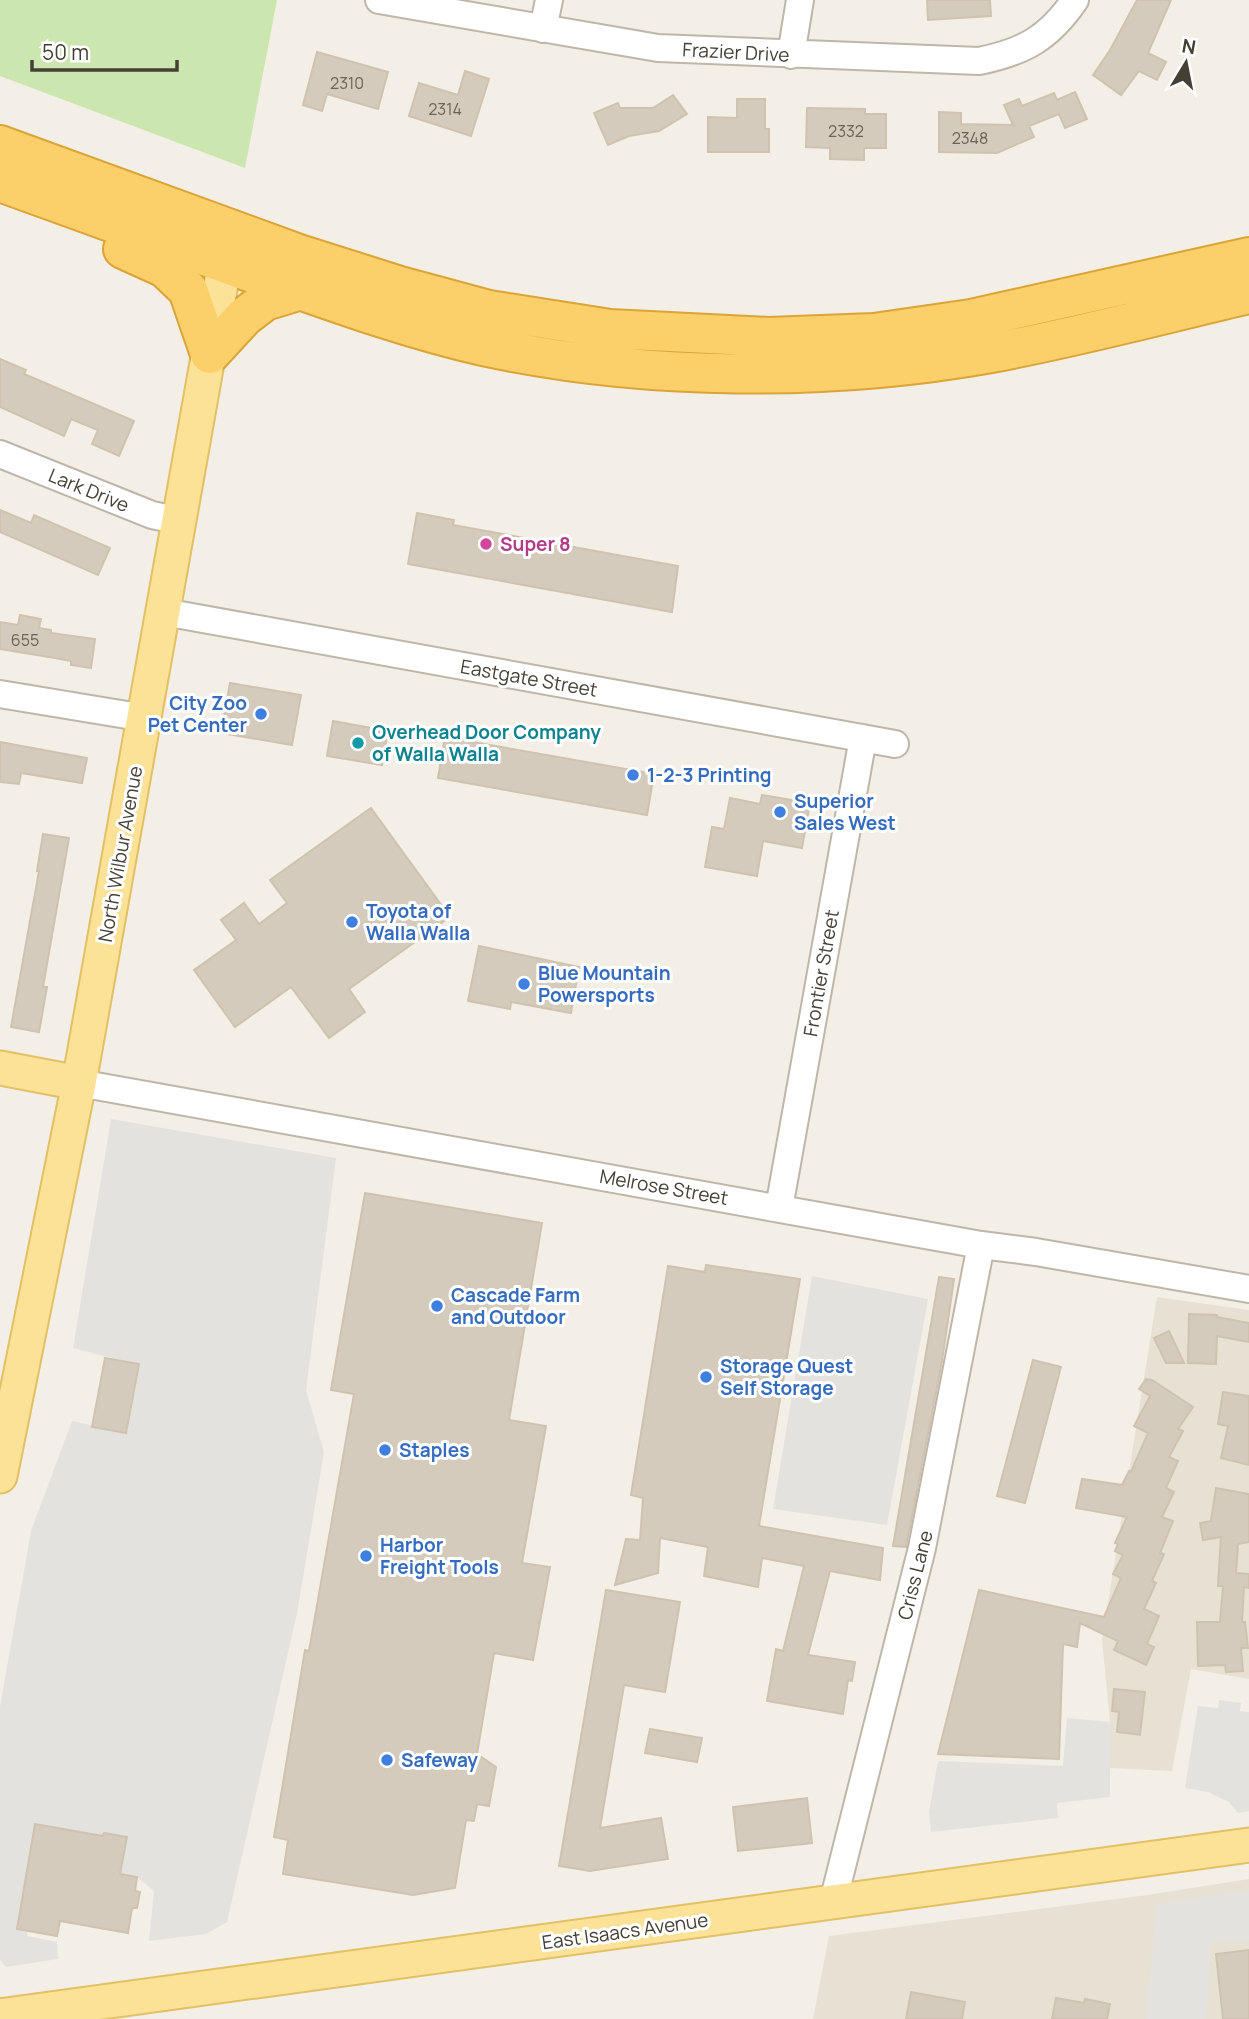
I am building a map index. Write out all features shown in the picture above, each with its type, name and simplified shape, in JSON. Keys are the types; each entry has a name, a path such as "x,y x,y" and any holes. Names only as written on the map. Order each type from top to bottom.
{"highway":[{"path":"0,145 228,246 301,290 394,321 483,346 607,367 772,374 888,368 990,353 1249,293"},
{"path":"0,182 228,246 387,282 489,310 610,329 769,337 874,333 971,319 1249,257"},
{"path":"0,195 165,268 188,290 210,354 244,317 265,301 301,290"}],"main road":[{"name":"North Wilbur Avenue","path":"0,1476 79,1083 228,246"},
{"path":"0,1068 79,1083"},
{"name":"East Isaacs Avenue","path":"0,2016 1249,1845"}],"street":[{"name":"Frazier Drive","path":"379,0 658,48 979,61 1020,50 1040,40 1060,21 1075,0"},
{"path":"543,29 549,0"},
{"path":"791,55 800,0"},
{"name":"Lark Drive","path":"0,454 152,515 180,521"},
{"name":"Eastgate Street","path":"164,612 895,744"},
{"path":"0,694 145,718"},
{"name":"Frontier Street","path":"779,1208 863,738"},
{"name":"Melrose Street","path":"79,1083 981,1245 1249,1289"},
{"name":"Criss Lane","path":"833,1902 922,1548 981,1245"}],"shaded area":[{"path":"111,1119 336,1158 306,1390 324,1452 297,1613 227,1922 206,1934 149,1941 154,1891 137,1877 120,1874 127,1837 104,1833 98,1869 81,1867 81,1832 44,1826 27,1936 57,1942 58,1959 6,1967 0,1960 0,1707 31,1531 72,1421 126,1433 139,1365 73,1348"},
{"path":"812,1276 928,1299 887,1525 773,1509"},
{"path":"1157,1297 1249,1310 1249,1679 1191,1669 1172,1771 1110,1768 1110,1722 1102,1640"},
{"path":"1219,1700 1241,1703 1240,1711 1249,1712 1249,1811 1238,1813 1229,1802 1208,1792 1185,1788 1198,1706 1218,1708"},
{"path":"1067,1718 1110,1722 1110,1797 1057,1803 1058,1818 931,1832 929,1812 938,1761 1063,1766"},
{"path":"1249,1879 1249,2019 813,2019 829,1936 1147,1895"},
{"path":"1249,1890 1249,1940 1211,1942 1208,1999 1204,2019 1146,2019 1157,1904"}],"green space":[{"path":"0,0 277,0 245,168 0,76"}],"building":[{"path":"927,0 990,0 991,16 928,20"},
{"path":"1137,0 1171,0 1148,53 1166,62 1157,80 1139,71 1121,95 1093,75"},
{"path":"317,52 388,72 378,109 327,94 322,111 303,105"},
{"path":"465,71 489,79 471,136 409,116 419,83 458,95"},
{"path":"1075,92 1087,119 1065,128 1059,114 1029,126 1034,137 997,153 939,152 939,112 961,113 961,124 1013,125 1004,105 1019,99 1022,106 1054,93 1057,100"},
{"path":"673,95 687,114 659,131 629,136 608,145 594,113 618,103 620,108 653,108"},
{"path":"737,99 765,99 765,129 769,129 769,152 708,152 708,117 737,118"},
{"path":"807,108 865,109 865,114 886,114 886,148 864,148 864,160 830,159 830,148 806,147"},
{"path":"0,359 26,370 24,374 134,421 119,456 92,444 98,430 71,419 64,436 0,407"},
{"path":"0,510 31,523 34,515 110,548 98,575 0,532"},
{"name":"Super 8","path":"417,513 454,520 453,525 678,566 672,612 408,564"},
{"path":"20,615 41,619 39,628 51,630 51,633 95,639 91,668 71,665 71,661 0,649 0,622 18,625"},
{"name":"City Zoo Pet Center","path":"230,683 301,695 292,745 221,733"},
{"name":"Overhead Door Company of Walla Walla","path":"333,721 388,731 382,765 327,756"},
{"path":"445,737 654,774 647,815 438,778"},
{"path":"0,742 87,758 82,783 21,773 19,784 0,782"},
{"path":"762,795 810,803 802,848 763,841 757,876 705,867 712,827 724,829 730,798 760,804"},
{"name":"Toyota of Walla Walla","path":"371,808 450,917 349,989 365,1012 329,1038 291,987 235,1027 194,970 236,940 221,920 244,903 259,924 287,903 270,880"},
{"path":"43,834 69,838 43,987 47,987 39,1032 11,1027 39,871"},
{"name":"Blue Mountain Powersports","path":"479,946 579,967 571,1013 511,1002 510,1009 468,1001"},
{"path":"365,1193 542,1223 509,1420 546,1426 522,1563 550,1567 533,1660 494,1653 477,1754 496,1767 489,1806 477,1804 474,1821 466,1820 455,1888 413,1895 283,1874 288,1840 274,1837 305,1650 309,1651 354,1394 331,1390"},
{"path":"706,1265 800,1279 759,1526 883,1548 880,1580 830,1571 808,1655 855,1662 852,1681 848,1680 843,1714 767,1701 776,1649 783,1651 804,1566 762,1558 758,1587 704,1576 708,1547 660,1538 658,1573 615,1585 626,1539 640,1540 643,1498 631,1495 668,1266 705,1272"},
{"path":"939,1277 954,1279 942,1361 906,1547 893,1546"},
{"path":"1189,1314 1217,1315 1249,1323 1249,1342 1217,1336 1216,1364 1188,1363"},
{"path":"1169,1331 1184,1363 1166,1363 1154,1338"},
{"path":"105,1358 139,1364 126,1433 92,1427"},
{"path":"1033,1360 1061,1367 1025,1503 997,1496"},
{"path":"1146,1379 1152,1380 1193,1407 1178,1429 1183,1431 1169,1457 1178,1461 1166,1488 1174,1492 1162,1517 1173,1521 1160,1553 1164,1554 1152,1581 1156,1583 1144,1609 1159,1616 1147,1644 1154,1647 1146,1665 1114,1650 1118,1641 1080,1623 1077,1647 1063,1644 1059,1759 938,1754 979,1590 1104,1617 1121,1578 1113,1574 1123,1555 1115,1551 1118,1544 1115,1543 1127,1517 1076,1508 1082,1479 1122,1485 1129,1471 1131,1472 1148,1433 1134,1426 1150,1396 1139,1389"},
{"path":"1223,1392 1249,1396 1249,1465 1221,1458 1228,1426 1218,1424"},
{"path":"1216,1488 1249,1494 1249,1542 1238,1544 1236,1573 1249,1574 1249,1588 1244,1587 1242,1622 1245,1622 1248,1648 1241,1648 1243,1671 1226,1672 1225,1665 1198,1666 1197,1622 1220,1622 1223,1586 1218,1586 1221,1537 1203,1540 1200,1523 1211,1521"},
{"path":"606,1590 680,1602 665,1692 624,1685 600,1828 661,1818 668,1859 590,1871 559,1866"},
{"path":"1114,1689 1145,1692 1140,1735 1117,1732 1119,1712 1112,1711"},
{"path":"650,1729 702,1738 697,1762 645,1753"},
{"path":"807,1798 812,1843 738,1851 733,1807"},
{"path":"35,1824 103,1836 104,1833 127,1837 120,1874 137,1877 135,1891 140,1892 137,1908 132,1908 128,1933 60,1921 57,1936 17,1929"},
{"path":"1249,1950 1249,2019 1223,2019 1216,1954"},
{"path":"911,1992 965,2002 962,2019 906,2019"},
{"path":"1056,1998 1084,2003 1085,1999 1110,2004 1107,2019 1052,2019"}],"place":[{"name":"Super 8","path":"486,544"},
{"name":"City Zoo Pet Center","path":"261,714"},
{"name":"Overhead Door Company of Walla Walla","path":"358,743"},
{"name":"1-2-3 Printing","path":"633,775"},
{"name":"Superior Sales West","path":"780,812"},
{"name":"Toyota of Walla Walla","path":"352,922"},
{"name":"Blue Mountain Powersports","path":"524,984"},
{"name":"Cascade Farm and Outdoor","path":"437,1306"},
{"name":"Storage Quest Self Storage","path":"706,1377"},
{"name":"Staples","path":"385,1450"},
{"name":"Harbor Freight Tools","path":"366,1556"},
{"name":"Safeway","path":"387,1760"}]}
